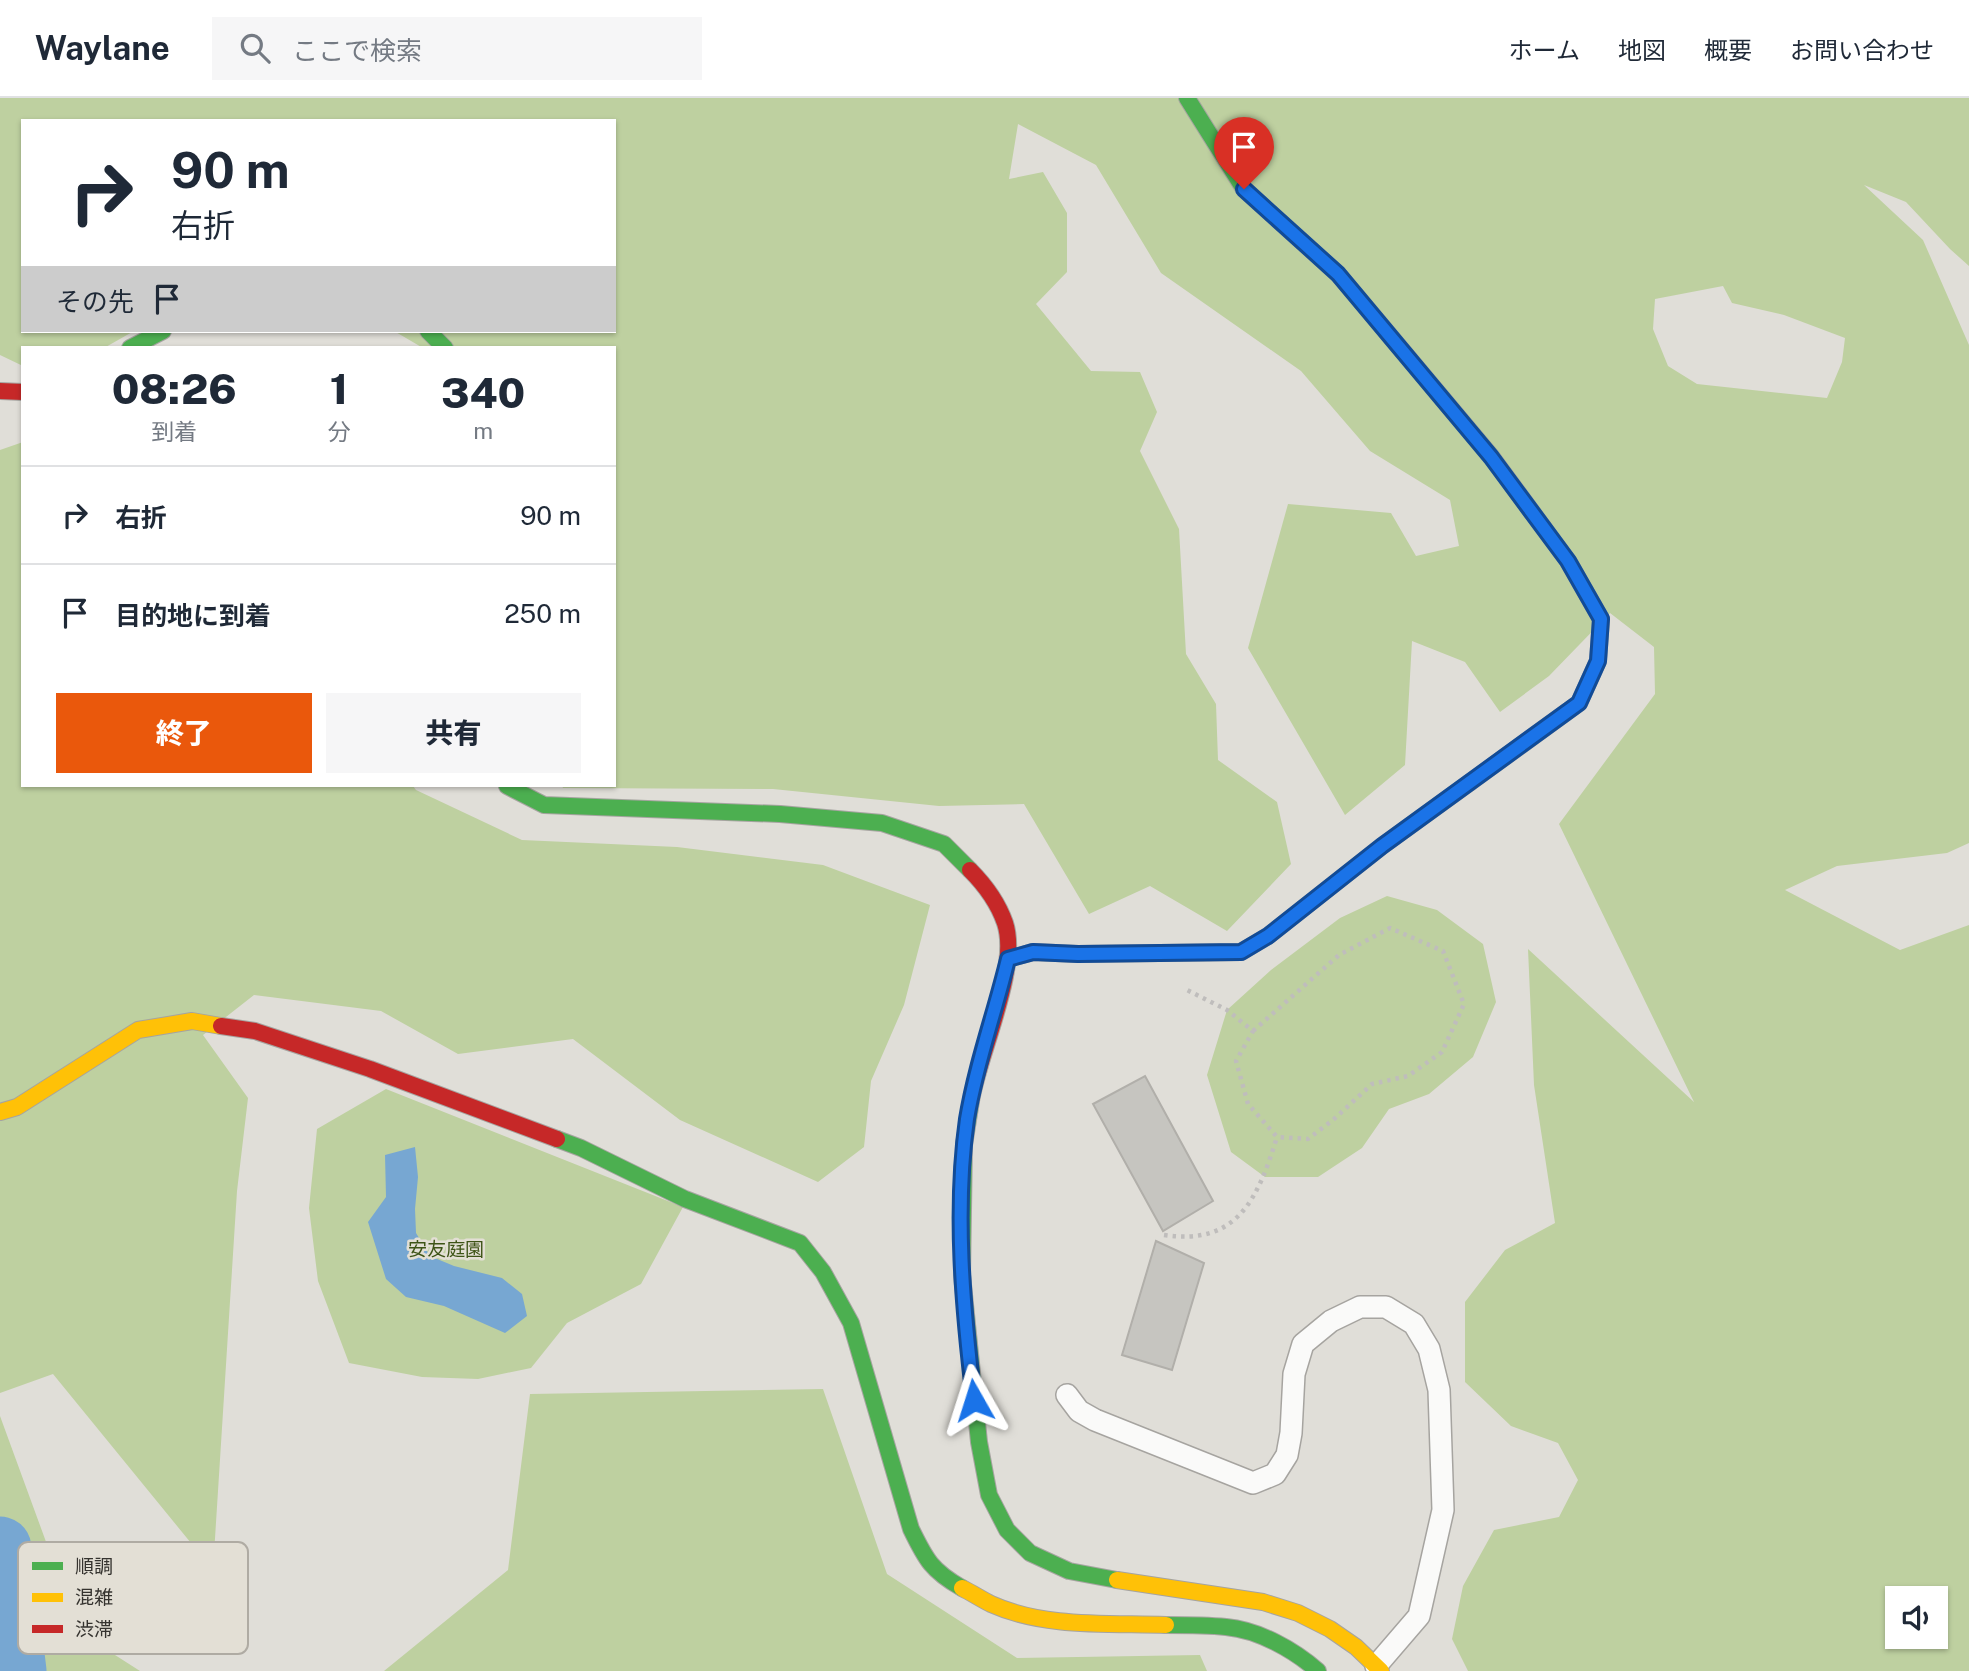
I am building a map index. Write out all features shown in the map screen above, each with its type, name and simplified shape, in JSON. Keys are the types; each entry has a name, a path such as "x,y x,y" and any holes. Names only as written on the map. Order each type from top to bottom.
{"street":[{"path":"1008,959 1033,952 1241,952 1268,936 1382,846 1579,703 1598,661 1601,619 1568,561 1491,457 1338,274 1244,189 1187,98"},
{"path":"134,346 159,333"},
{"path":"430,333 443,346"},
{"path":"0,391 21,392"},
{"path":"509,787 544,805 768,813 882,823 944,844 986,887 1006,925 1008,959 996,1010 975,1076 964,1145 962,1250 978,1442 989,1495 1007,1530 1030,1553 1069,1571 1263,1602 1298,1613 1330,1629 1379,1668"},
{"path":"0,1112 17,1107 57,1083 93,1056 138,1030 192,1021 255,1031 370,1069 581,1148 685,1199 800,1243 823,1272 851,1323 911,1530 926,1560 948,1580 991,1604 1024,1615 1056,1621 1229,1627 1268,1639 1301,1656 1318,1671"}],"lane":[{"path":"1067,1395 1079,1411 1095,1420 1253,1483 1275,1474 1287,1455 1294,1374 1303,1345 1331,1321 1360,1307 1386,1307 1414,1324 1429,1349 1439,1390 1443,1510 1419,1616 1379,1668"}],"path":[{"path":"1390,928 1443,951 1464,1004 1442,1052 1408,1076 1372,1084 1333,1121 1308,1139 1277,1137 1248,1104 1236,1061 1252,1031 1339,955 1390,928"},
{"path":"1227,1010 1252,1031"},
{"path":"1164,1235 1185,1238 1215,1232 1236,1221 1265,1177 1277,1137"}],"green space":[{"path":"0,98 1969,98 1969,266 1906,202 1864,185 1923,240 1969,345 1969,843 1947,853 1837,866 1785,890 1900,950 1969,925 1969,1671 1468,1671 1452,1639 1463,1586 1494,1530 1559,1517 1578,1480 1558,1443 1511,1426 1465,1382 1465,1302 1505,1250 1555,1223 1534,1085 1528,949 1694,1102 1559,824 1655,694 1654,647 1610,613 1549,676 1500,712 1465,662 1412,641 1405,765 1345,815 1248,648 1288,504 1391,513 1416,556 1459,546 1450,500 1370,451 1301,371 1161,273 1096,165 1018,124 1009,179 1043,172 1067,213 1067,272 1036,304 1091,371 1140,372 1157,412 1140,451 1179,529 1186,654 1216,704 1218,760 1277,802 1291,864 1227,931 1150,886 1089,914 1024,804 939,806 773,789 563,788 616,787 616,346 420,346 397,333 616,333 616,119 21,119 21,333 130,333 108,346 21,346 21,365 0,355","holes":["1723,286 1732,303 1784,315 1845,338 1842,362 1827,398 1697,384 1668,366 1653,329 1655,299"]},
{"path":"21,443 21,787 414,787 522,840 677,847 823,865 930,905 904,1005 871,1081 864,1147 818,1182 680,1120 573,1039 458,1054 381,1011 254,995 203,1035 248,1098 237,1191 215,1542 190,1542 53,1374 0,1393 0,450"},
{"path":"1387,896 1437,910 1483,944 1496,1002 1473,1057 1429,1094 1389,1109 1362,1148 1318,1177 1265,1177 1231,1152 1207,1075 1227,1010 1271,970 1340,918"},
{"name":"安友庭園","path":"386,1089 683,1207 641,1284 567,1323 531,1368 478,1379 422,1377 349,1363 318,1281 309,1208 317,1129"},
{"path":"823,1389 887,1574 1017,1658 1200,1655 1207,1671 384,1671 508,1570 530,1394"},
{"path":"0,1416 46,1542 18,1542 18,1654 113,1654 140,1671 0,1671"}],"water":[{"path":"415,1147 418,1177 416,1233 430,1256 454,1266 502,1278 522,1294 527,1316 505,1333 444,1306 406,1297 386,1279 368,1222 386,1197 385,1155"}],"building":[{"path":"1145,1076 1213,1201 1163,1231 1093,1104"},
{"path":"1156,1241 1204,1263 1172,1370 1122,1355"}],"waterway":[{"path":"0,1548 15,1671"}],"traffic: fast":[{"path":"1187,98 1244,189 1338,274 1491,456 1543,527"},
{"path":"134,346 159,333"},
{"path":"430,333 443,346"},
{"path":"1008,959 1033,952 1241,952 1268,936 1382,846 1469,783"},
{"path":"509,787 544,805 780,814 882,823 944,844 970,870"},
{"path":"971,1101 964,1145 962,1275 979,1442 989,1495 1007,1530 1030,1553 1069,1571 1117,1580"},
{"path":"557,1139 685,1199 800,1243 823,1272 851,1323 911,1529 931,1564 943,1576 962,1588"},
{"path":"1166,1625 1218,1626 1251,1632 1287,1649 1318,1671"}],"traffic: slow":[{"path":"1469,783 1579,703 1598,661 1601,619 1568,561 1543,527"},
{"path":"0,1112 17,1107 138,1030 192,1021 221,1026"},
{"path":"1117,1580 1263,1602 1298,1613 1330,1629 1356,1647 1381,1671"},
{"path":"962,1588 1011,1612 1054,1621 1166,1625"}],"traffic: jam":[{"path":"0,391 21,392"},
{"path":"970,870 999,908 1008,942 1003,986 971,1101"},
{"path":"221,1026 255,1031 370,1069 557,1139"}],"route":[{"path":"974,1400 962,1275 964,1145 975,1076 996,1010 1008,959 1033,952 1241,952 1268,936 1382,846 1579,703 1598,661 1601,619 1568,561 1491,457 1338,274 1244,189"}]}
